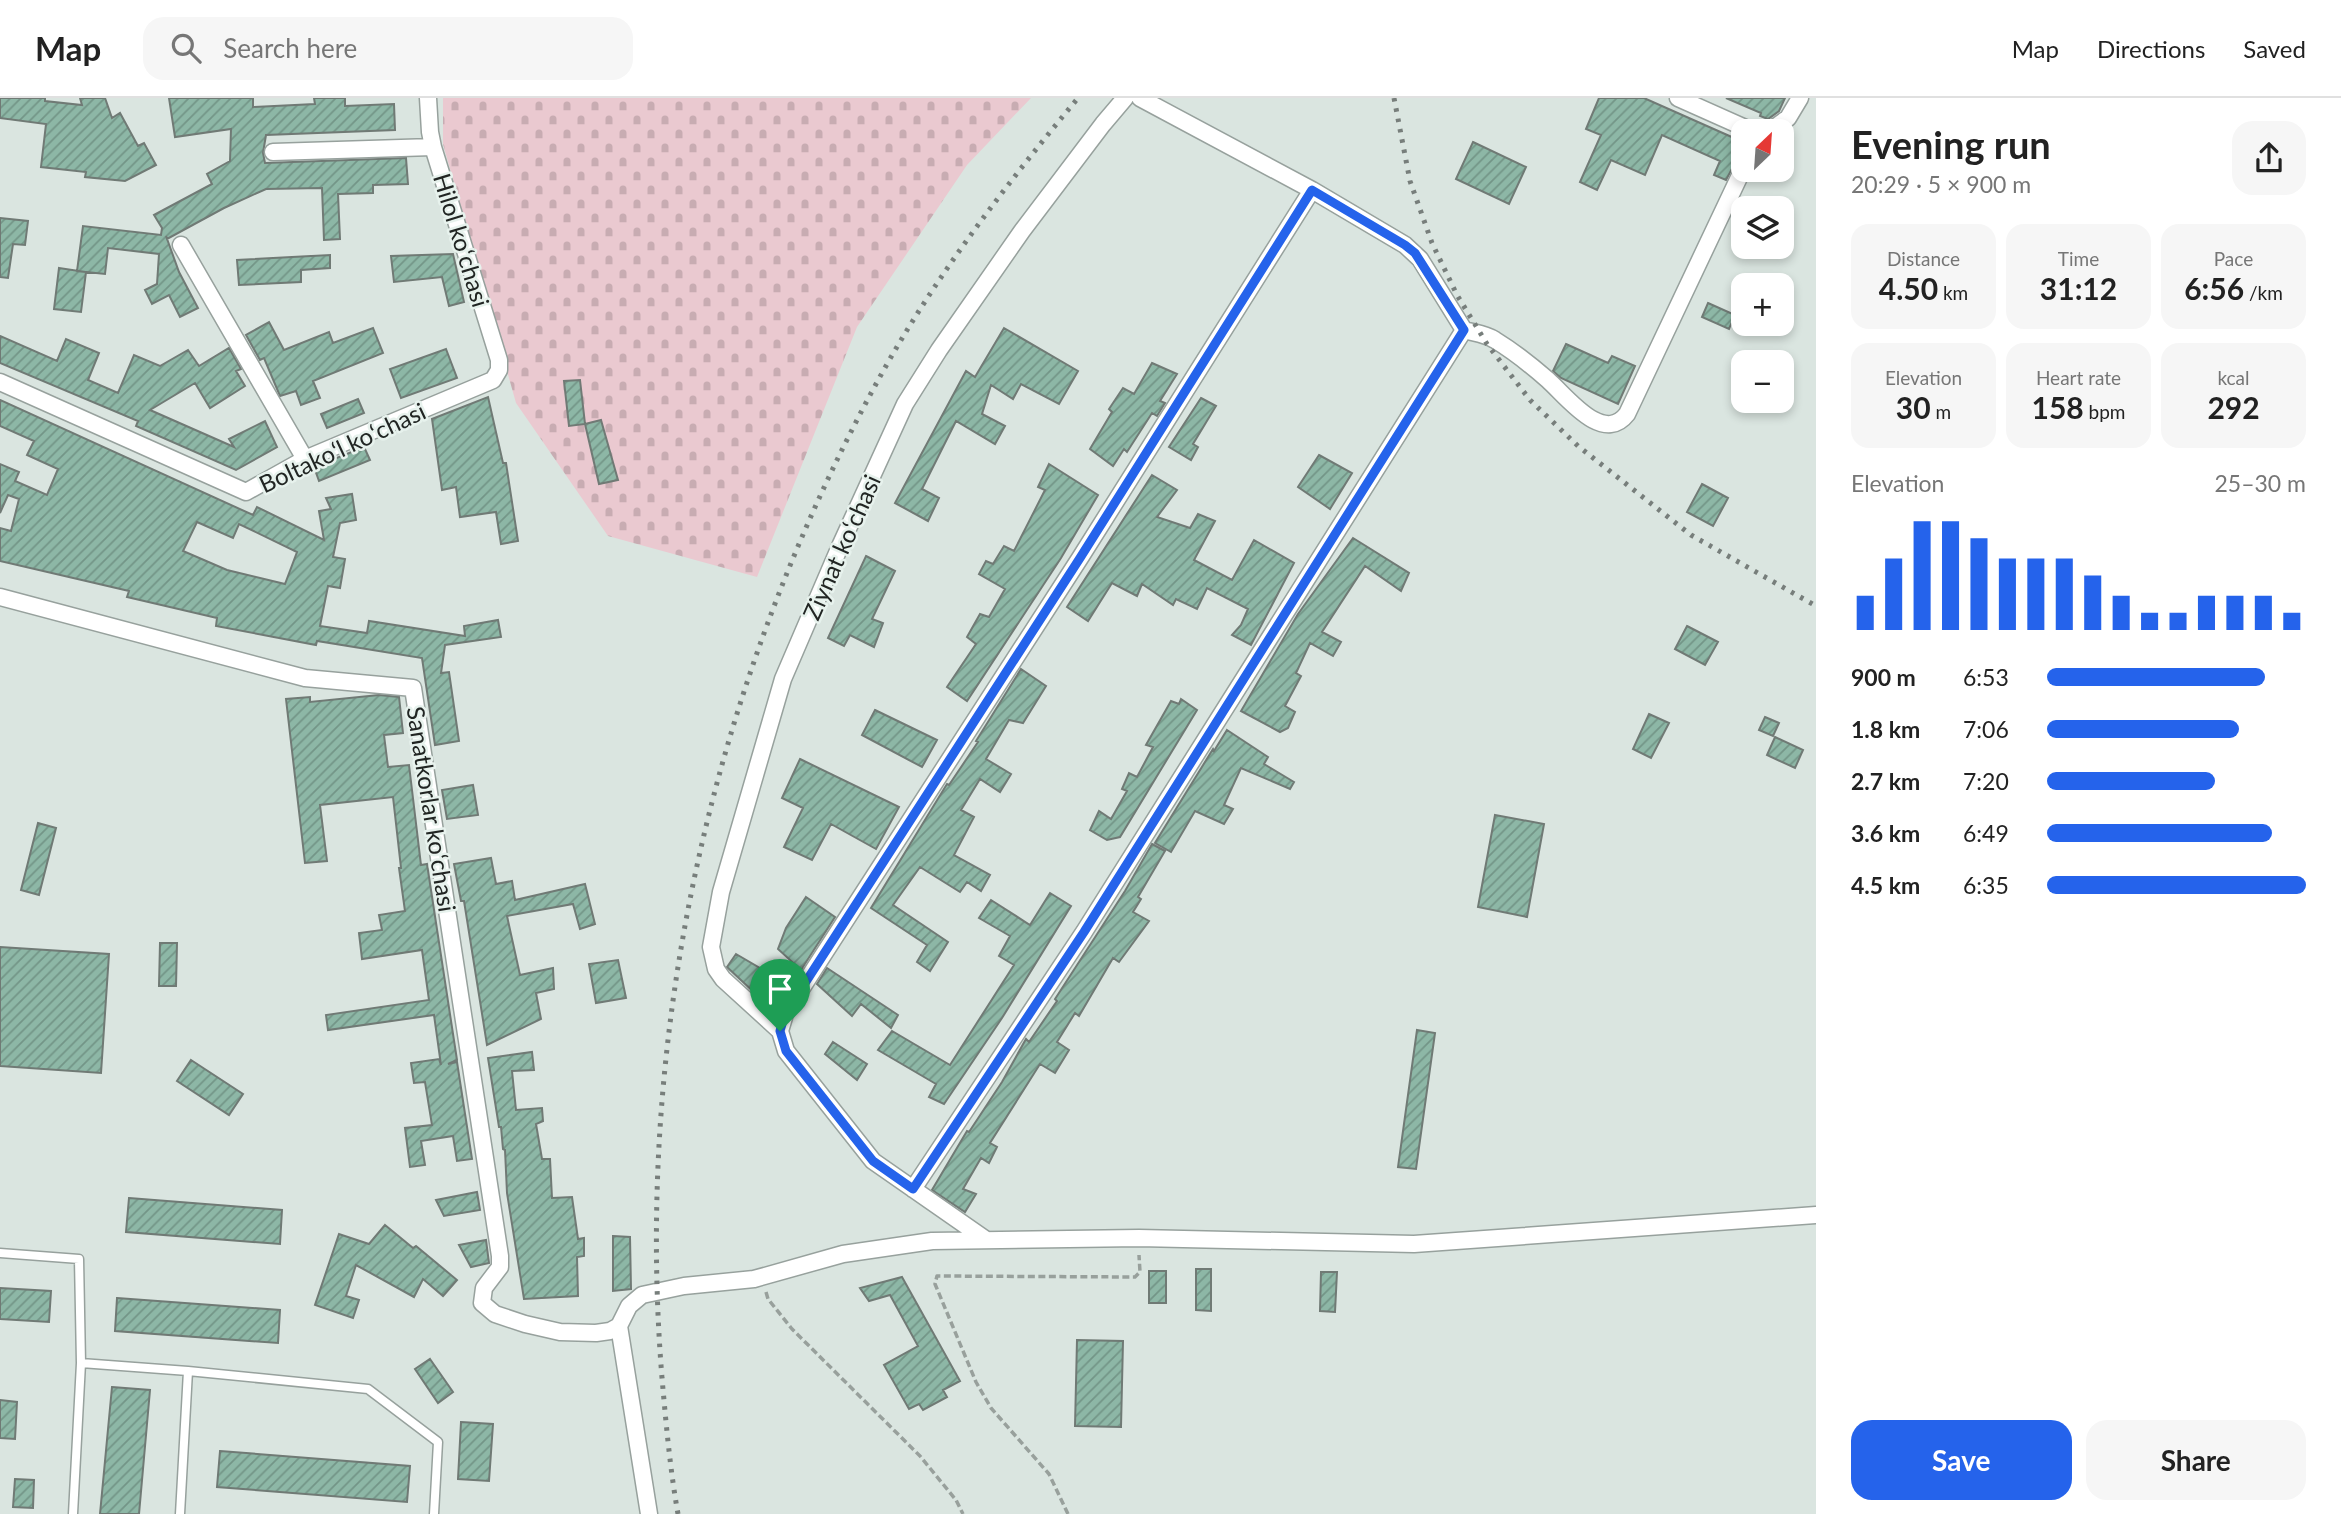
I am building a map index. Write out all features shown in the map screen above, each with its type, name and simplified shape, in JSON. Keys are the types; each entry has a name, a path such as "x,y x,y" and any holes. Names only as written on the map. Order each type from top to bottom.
{"street":[{"name":"Hilol koʻchasi","path":"428,98 429,132 433,147 499,360 499,370 493,380"},
{"name":"Ziynat koʻchasi","path":"985,1239 873,1161 786,1051 780,1031 723,979 716,969 711,947 721,892 783,679 905,404 939,350 1015,242 1125,98"},
{"path":"1140,98 1312,190 1405,245 1415,253 1464,330 1495,340 1546,379 1581,412 1607,425 1622,421 1627,414 1737,182"},
{"path":"1678,98 1731,122"},
{"path":"1787,119 1800,98"},
{"path":"273,152 433,147"},
{"path":"780,1031 785,1014 1072,570 1312,190"},
{"path":"181,245 305,459"},
{"path":"913,1189 1084,932 1464,330"},
{"name":"Boltakoʻl koʻchasi","path":"0,382 246,492 305,459 493,380"},
{"name":"Sanatkorlar koʻchasi","path":"0,597 305,678 413,688 500,1256 500,1267 484,1288 482,1303 495,1314 560,1332 596,1333 610,1331 619,1325"},
{"path":"649,1514 619,1325 629,1306 642,1295 684,1286 754,1279 844,1254 932,1241 1139,1238 1414,1244 1816,1214"}],"lane":[{"path":"0,1253 79,1259 81,1363 73,1514"},
{"path":"81,1363 368,1389 438,1442 434,1514"},
{"path":"180,1514 188,1371"}],"path":[{"path":"1068,1514 1049,1474 991,1408 976,1382 934,1284 937,1276 1135,1277 1140,1272 1139,1238"},
{"path":"761,1277 768,1299 792,1329 920,1456 956,1500 963,1514"}],"green space":[{"path":"443,98 1031,98 967,165 857,327 757,577 608,536 516,403 443,144"}],"building":[{"path":"0,98 45,98 45,101 82,105 80,98 105,98 112,118 120,113 138,146 144,143 156,165 125,181 85,177 86,172 41,167 46,124 0,118"},
{"path":"169,98 253,98 253,107 315,104 314,98 345,98 345,106 394,104 395,130 266,135 263,153 265,163 406,158 408,184 373,185 373,193 338,194 340,239 324,240 322,188 266,189 167,239 179,272 198,308 180,317 169,295 152,304 145,290 157,284 159,254 108,248 105,274 77,271 83,226 161,235 162,228 154,215 212,184 207,174 230,161 231,129 175,137"},
{"path":"1599,98 1644,98 1731,137 1731,171 1726,180 1714,175 1720,161 1662,135 1645,175 1611,160 1597,190 1580,182 1601,135 1586,129"},
{"path":"1726,98 1785,98 1779,111 1768,119 1760,116 1761,113"},
{"path":"1473,142 1526,167 1509,204 1456,179"},
{"path":"0,218 28,221 25,245 13,244 8,278 0,277"},
{"path":"453,254 464,302 449,306 442,277 394,282 391,256"},
{"path":"330,255 330,268 301,270 301,282 239,285 237,260"},
{"path":"59,268 86,272 81,312 54,309"},
{"path":"1708,303 1731,313 1731,324 1729,329 1702,317"},
{"path":"269,322 284,350 329,332 333,343 373,328 383,353 313,381 320,398 301,405 296,391 280,396 264,358 260,360 246,335"},
{"path":"1004,328 1078,371 1059,404 1021,384 1013,399 991,385 982,414 1005,426 995,444 956,421 922,489 939,498 928,521 895,503 966,371 975,377"},
{"path":"0,336 57,361 66,339 99,353 88,380 118,393 134,355 160,366 188,350 199,366 229,348 241,369 236,371 245,386 210,408 195,383 150,410 234,447 229,439 265,421 277,447 236,470 136,426 138,421 0,363"},
{"path":"1566,344 1608,363 1612,356 1635,366 1618,404 1561,378 1553,371"},
{"path":"446,349 457,378 401,398 390,369"},
{"path":"1152,363 1177,374 1160,401 1165,403 1157,416 1152,413 1127,452 1124,449 1113,466 1090,449 1112,412 1109,409 1123,388 1134,394"},
{"path":"580,380 585,424 569,426 564,381"},
{"path":"488,397 503,463 506,463 518,541 501,544 496,512 460,517 456,487 442,490 432,419"},
{"path":"1201,398 1216,406 1193,444 1198,447 1191,460 1169,447"},
{"path":"358,399 364,413 327,428 321,414"},
{"path":"0,400 253,515 257,507 324,540 319,511 331,509 326,498 352,494 356,520 340,523 333,557 345,559 340,588 328,586 320,626 367,633 369,621 465,636 464,626 498,620 501,637 445,645 441,673 449,672 459,741 435,745 422,658 317,641 316,645 216,626 217,618 127,597 129,591 0,561 0,528 11,531 19,499 8,495 0,513 0,464 19,472 15,481 47,495 58,469 27,455 34,441 0,426","holes":["197,522 233,538 239,524 297,552 285,584 227,570 183,551"]},
{"path":"601,420 618,480 599,484 585,424"},
{"path":"365,449 370,460 319,481 314,467"},
{"path":"1319,455 1352,473 1330,509 1298,487"},
{"path":"1049,464 1098,495 1061,558 967,701 947,687 976,644 967,637 980,614 989,617 1005,589 979,574 986,561 993,564 1004,546 1014,551 1045,490 1038,487"},
{"path":"1152,475 1177,490 1157,517 1190,528 1198,514 1215,521 1194,560 1232,580 1254,540 1294,563 1251,645 1232,635 1241,625 1248,609 1207,588 1197,609 1176,599 1173,605 1142,584 1137,596 1112,583 1088,621 1067,607"},
{"path":"1702,484 1728,498 1713,526 1687,512"},
{"path":"1353,538 1409,573 1401,591 1365,566 1322,632 1341,642 1333,656 1310,643 1296,673 1301,676 1285,706 1295,712 1288,728 1280,732 1241,711 1298,614"},
{"path":"866,556 895,571 872,619 883,623 874,647 850,635 844,646 828,638"},
{"path":"1687,626 1718,642 1705,665 1675,649"},
{"path":"1021,669 1046,686 1023,723 1009,720 986,759 1011,774 1000,792 980,779 961,810 974,817 954,855 990,875 981,891 967,882 960,892 920,867 893,905 948,942 930,971 917,962 927,945 871,908 947,784 949,785 978,742 976,741"},
{"path":"379,695 399,697 403,733 384,735 388,767 409,765 421,865 427,864 457,1060 448,1064 457,1062 472,1159 457,1161 453,1136 421,1141 425,1165 410,1167 405,1128 432,1125 425,1082 414,1083 411,1063 439,1059 441,1065 434,1015 328,1030 326,1015 429,1000 422,950 362,959 359,933 382,930 379,915 405,911 393,797 320,805 327,861 305,863 286,699 310,697 310,702"},
{"path":"1181,699 1197,710 1120,837 1107,840 1090,830 1099,811 1111,819 1127,791 1122,789 1129,773 1137,777 1153,747 1146,745 1171,701 1179,704"},
{"path":"875,710 937,740 922,767 862,735"},
{"path":"1649,714 1669,723 1651,758 1633,749"},
{"path":"1765,717 1779,723 1773,736 1759,730"},
{"path":"1227,730 1268,757 1264,764 1294,782 1290,789 1241,768 1224,805 1233,809 1224,824 1195,811 1171,852 1155,843"},
{"path":"1775,737 1803,750 1795,768 1767,755"},
{"path":"800,759 899,807 876,849 831,824 812,860 784,847 803,808 782,798"},
{"path":"473,785 478,815 447,819 442,790"},
{"path":"1495,815 1544,824 1527,917 1478,907"},
{"path":"38,823 56,828 39,895 21,890"},
{"path":"1152,844 1165,851 1138,897 1141,899 1133,912 1149,921 1119,962 1113,958 1079,1016 1075,1013 1057,1042 1069,1050 1055,1073 1040,1064 990,1143 997,1147 989,1163 981,1158 963,1189 976,1194 965,1212 932,1190 967,1131 969,1132 1002,1082 1026,1039 1029,1042 1057,1001 1055,999"},
{"path":"491,858 496,884 512,881 515,900 585,884 595,924 580,929 573,904 507,916 520,975 553,968 554,989 536,993 541,1019 487,1045 464,901 461,901 454,864"},
{"path":"1050,893 1071,906 1002,1018 944,1104 929,1097 936,1084 878,1050 892,1031 950,1065 1014,965 999,956 1010,936 979,918 991,900 1030,925"},
{"path":"806,897 835,917 801,970 778,949 786,928"},
{"path":"160,943 177,943 176,986 159,986"},
{"path":"0,947 109,954 101,1073 0,1066"},
{"path":"736,954 791,986 775,1012 727,967"},
{"path":"618,960 626,998 596,1003 589,964"},
{"path":"827,968 898,1015 891,1028 861,1004 852,1016 817,984"},
{"path":"1417,1030 1435,1033 1416,1169 1398,1167"},
{"path":"833,1042 867,1064 857,1080 825,1054"},
{"path":"532,1052 534,1070 512,1071 516,1110 542,1108 543,1121 536,1124 542,1159 550,1159 552,1198 572,1197 578,1239 584,1238 584,1256 577,1257 578,1296 524,1299 507,1193 505,1150 488,1058"},
{"path":"191,1060 243,1094 229,1115 177,1081"},
{"path":"477,1192 480,1210 444,1216 436,1200"},
{"path":"129,1198 282,1210 280,1244 126,1232"},
{"path":"385,1225 413,1248 416,1246 457,1280 443,1296 423,1279 414,1297 356,1265 346,1296 359,1300 353,1318 315,1305 339,1234 369,1244"},
{"path":"613,1236 630,1237 631,1289 613,1291"},
{"path":"486,1240 489,1263 471,1267 459,1245"},
{"path":"1196,1269 1211,1269 1211,1311 1196,1310"},
{"path":"1149,1271 1166,1271 1166,1303 1149,1303"},
{"path":"1321,1272 1337,1272 1335,1312 1320,1311"},
{"path":"902,1277 960,1381 943,1390 947,1397 923,1410 919,1404 909,1409 884,1365 918,1346 890,1295 869,1301 860,1288"},
{"path":"0,1288 51,1291 49,1322 0,1319"},
{"path":"117,1298 280,1310 278,1343 115,1331"},
{"path":"1077,1340 1123,1341 1121,1427 1075,1426"},
{"path":"430,1359 453,1392 438,1403 415,1369"},
{"path":"112,1387 150,1390 139,1514 100,1514"},
{"path":"0,1400 17,1402 15,1439 0,1438"},
{"path":"461,1422 493,1424 489,1481 458,1479"},
{"path":"220,1451 410,1466 407,1502 217,1487"},
{"path":"15,1479 34,1480 33,1508 13,1507"}],"railway":[{"path":"678,1514 662,1378 656,1249 661,1120 674,992 697,866 729,741 769,618 819,499 876,384 920,309 970,236 1078,98"},
{"path":"1394,98 1410,181 1432,243 1457,295 1487,344 1530,400 1578,446 1691,535 1816,606"}],"route":[{"path":"1312,190 1415,253 1464,330 1084,932 913,1189 873,1161 786,1051 780,1031 785,1014 1080,558 1312,190"}]}
